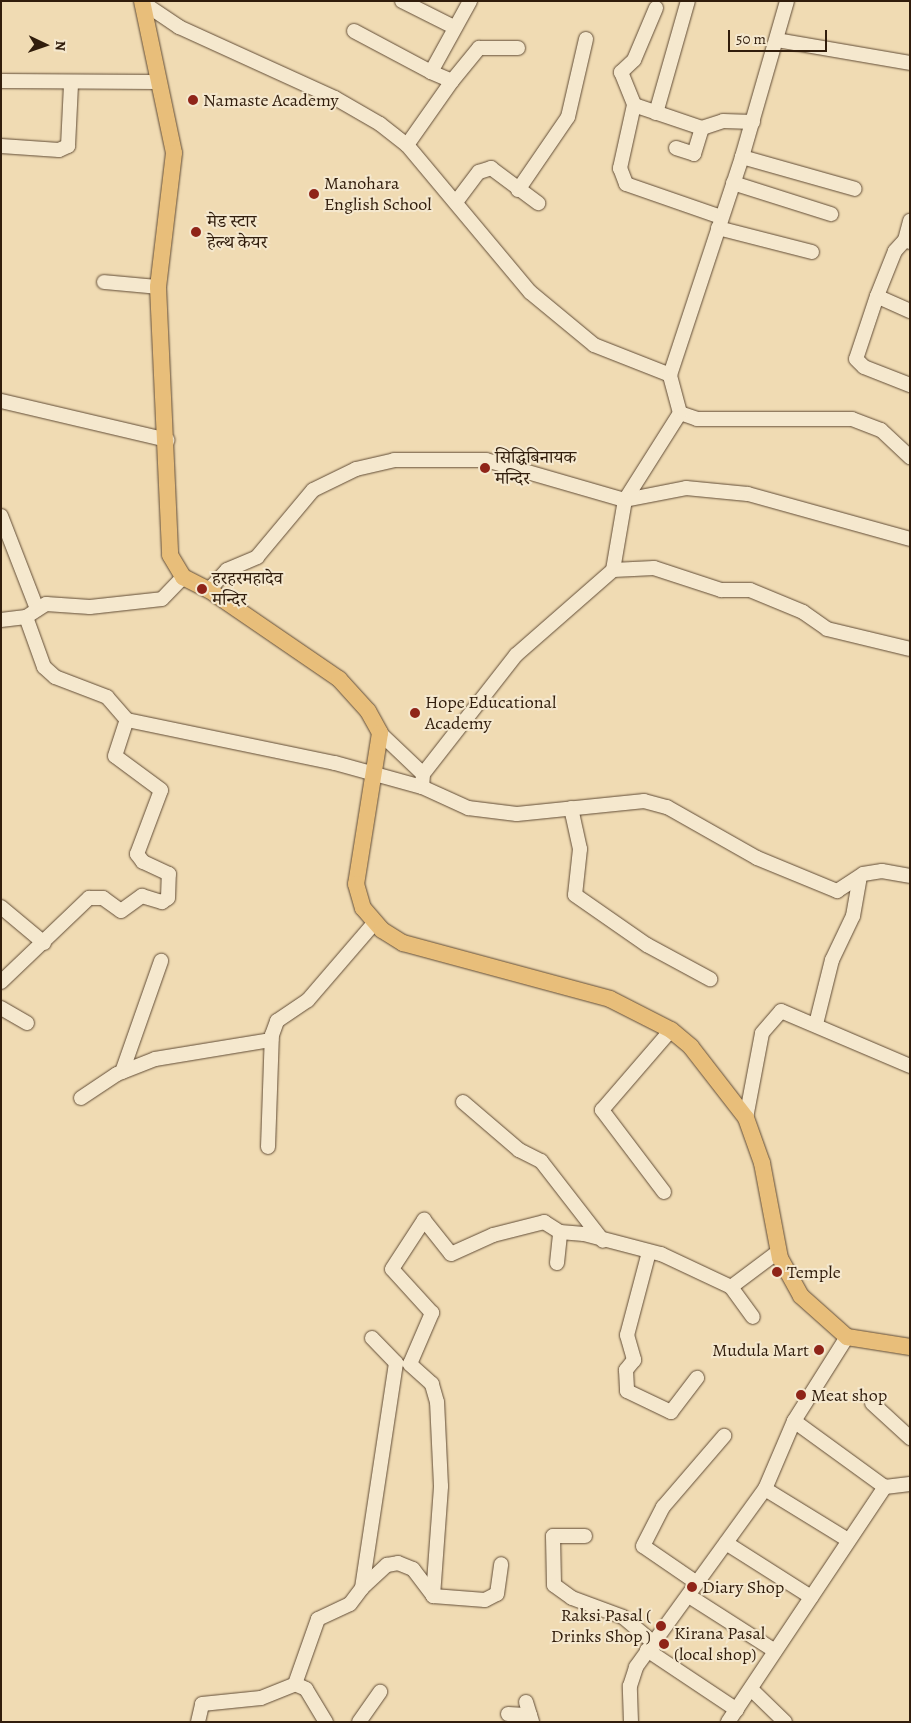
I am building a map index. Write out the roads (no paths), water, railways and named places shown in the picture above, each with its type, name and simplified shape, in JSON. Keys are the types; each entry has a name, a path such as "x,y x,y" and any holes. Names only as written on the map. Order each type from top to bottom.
{"main road":[{"path":"142,2 174,153 158,287 167,440 170,555 183,577 209,590 339,679 368,711 380,733 356,884 363,908 375,922 418,949 610,1000 671,1030 691,1047 746,1118 762,1163 778,1251 787,1275 801,1296 847,1337 910,1347"}],"street":[{"path":"431,72 454,27 470,1"},
{"path":"656,113 688,1"},
{"path":"613,570 625,500 680,413 670,375 742,157 787,1"},
{"path":"142,2 179,27 360,111 408,146 530,292 594,345 670,375"},
{"path":"403,2 454,27"},
{"path":"656,8 634,60 620,72 634,105 620,168 626,184 719,223 812,252"},
{"path":"354,31 431,72 452,81"},
{"path":"518,190 568,117 586,40"},
{"path":"777,40 910,62"},
{"path":"408,146 452,81 479,48 518,48"},
{"path":"1,81 71,84 85,79 158,82"},
{"path":"1,146 58,150 68,146 71,84"},
{"path":"634,105 702,128 731,120 752,122"},
{"path":"676,148 694,154 702,128"},
{"path":"742,157 855,189"},
{"path":"456,202 479,172 491,168 518,190 538,203"},
{"path":"733,184 831,214"},
{"path":"910,221 907,241 895,250 876,296 856,359 864,367 910,385"},
{"path":"104,282 158,287"},
{"path":"876,296 910,311"},
{"path":"1,401 167,440"},
{"path":"680,413 697,419 852,419 881,430 910,457"},
{"path":"209,590 227,570 257,557 313,490 356,469 394,460 486,460 625,500 686,488 724,491 910,539"},
{"path":"1,516 31,613 44,667 55,677 107,697 127,720 335,763 372,775 423,781"},
{"path":"423,781 516,655 613,570 654,568 720,590 750,590 796,609 826,629 910,649"},
{"path":"1,620 31,613 46,604 90,607 162,599 183,577"},
{"path":"1,982 16,964 44,943 89,898 103,898 121,911 142,896 162,902 172,890 169,874 143,862 137,854 161,790 115,756 127,720"},
{"path":"380,733 423,781 468,808 498,813 644,802 691,819 805,880 837,891 859,881"},
{"path":"571,808 580,849 575,895 647,945 710,979"},
{"path":"816,1024 832,960 853,916 859,881 863,874 882,871 910,876"},
{"path":"1,907 44,943"},
{"path":"268,1147 272,1040 277,1021 308,1000 375,922"},
{"path":"122,1072 161,961"},
{"path":"1,1008 27,1023"},
{"path":"746,1118 762,1033 772,1016 780,1011 816,1024 910,1066"},
{"path":"664,1192 602,1110 671,1030"},
{"path":"81,1098 122,1072 208,1048 272,1040"},
{"path":"463,1102 548,1167 603,1241"},
{"path":"410,1364 432,1313 392,1269 424,1220 451,1254 493,1235 544,1222 560,1232 649,1252 731,1287 753,1317"},
{"path":"557,1263 560,1232"},
{"path":"731,1287 778,1251"},
{"path":"649,1252 627,1335 634,1360 626,1370 627,1391 671,1412 697,1378"},
{"path":"630,1722 632,1678 651,1647 765,1489 794,1421 847,1337"},
{"path":"372,1338 396,1363 410,1364 432,1384 437,1402 441,1486 433,1596"},
{"path":"362,1588 396,1363"},
{"path":"872,1403 910,1438"},
{"path":"794,1421 885,1487 910,1484"},
{"path":"697,1583 643,1546 667,1501 724,1436"},
{"path":"728,1722 752,1690 775,1651 885,1487"},
{"path":"765,1489 848,1540"},
{"path":"585,1536 553,1536 554,1585 572,1598 622,1617 651,1647 737,1710"},
{"path":"726,1543 811,1597"},
{"path":"295,1684 318,1619 350,1604 362,1588 387,1565 398,1563 413,1568 433,1596"},
{"path":"433,1596 485,1600 497,1594 500,1564"},
{"path":"689,1596 775,1651"},
{"path":"198,1722 202,1704 261,1698 295,1684 306,1689 326,1722"},
{"path":"752,1690 785,1722"},
{"path":"359,1722 380,1692"},
{"path":"508,1714 531,1719 526,1702"}],"place":[{"name":"Namaste Academy","path":"193,100"},
{"name":"Manohara English School","path":"314,194"},
{"name":"मेड स्टार हेल्थ केयर","path":"196,232"},
{"name":"सिद्धिबिनायक मन्दिर","path":"485,468"},
{"name":"हरहरमहादेव मन्दिर","path":"202,589"},
{"name":"Hope Educational Academy","path":"415,713"},
{"name":"Temple","path":"777,1272"},
{"name":"Mudula Mart","path":"819,1350"},
{"name":"Meat shop","path":"801,1395"},
{"name":"Diary Shop","path":"692,1587"},
{"name":"Raksi Pasal ( Drinks Shop )","path":"661,1626"},
{"name":"Kirana Pasal (local shop)","path":"664,1644"}]}
